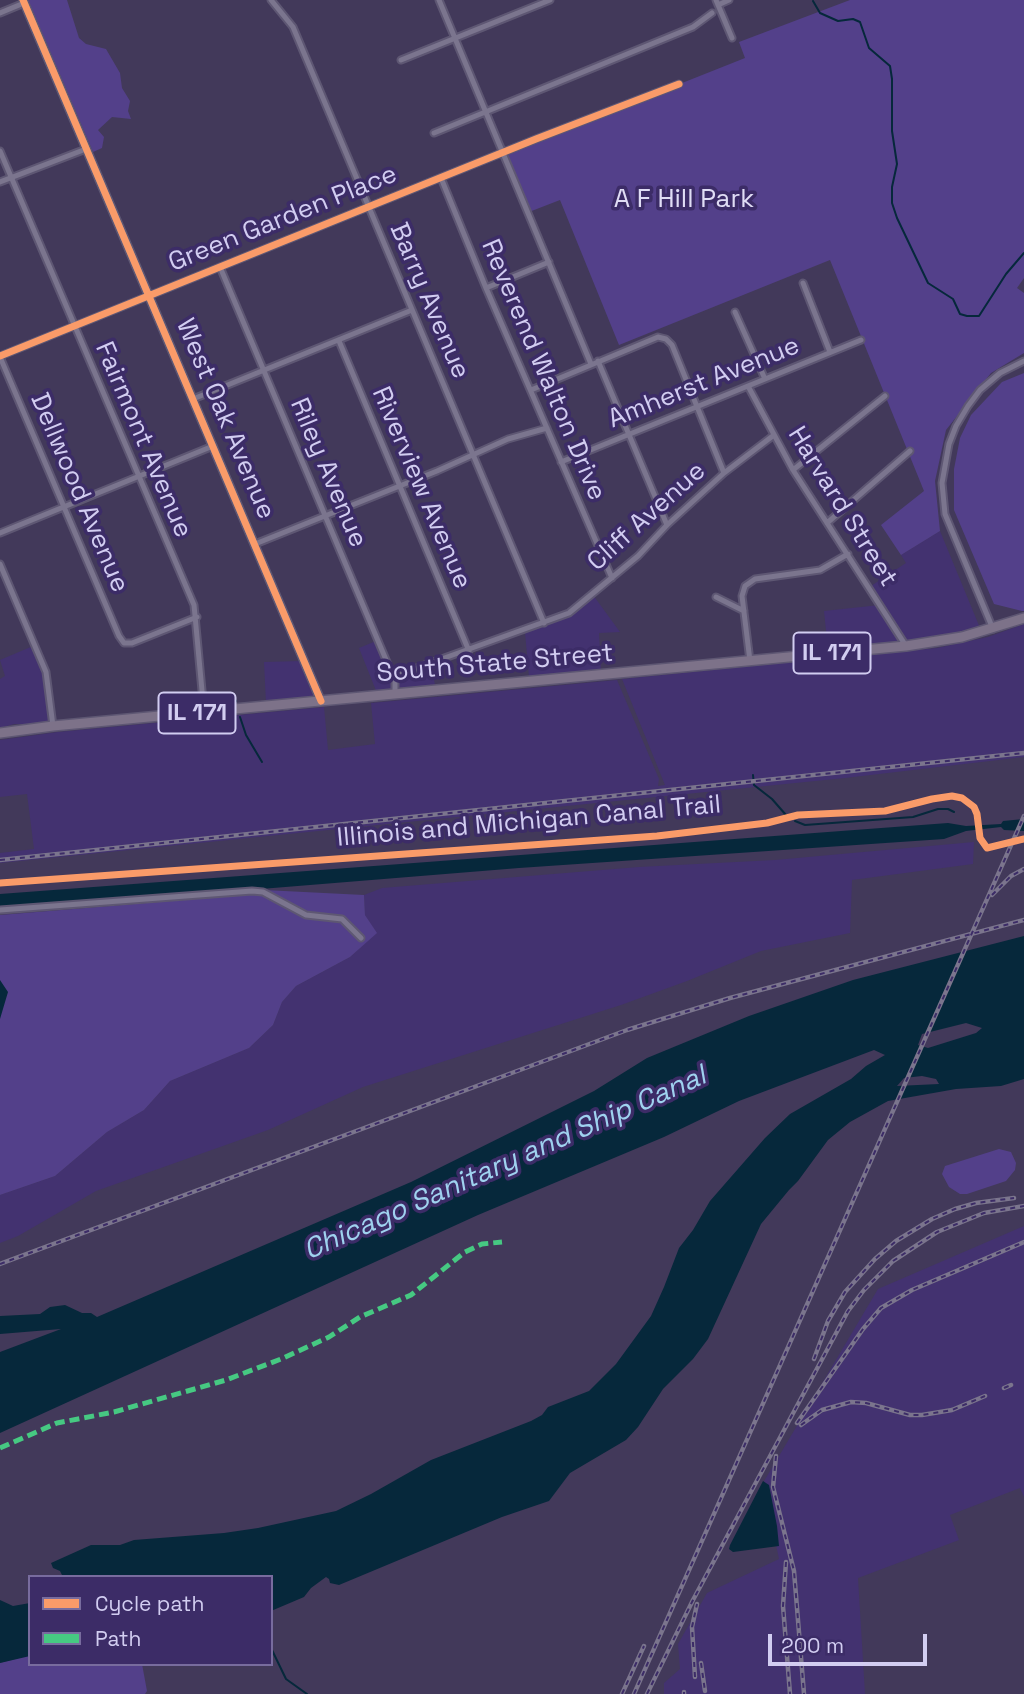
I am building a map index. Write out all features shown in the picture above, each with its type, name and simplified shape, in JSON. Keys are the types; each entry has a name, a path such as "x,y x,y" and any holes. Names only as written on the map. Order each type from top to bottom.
{"main road":[{"name":"IL 171","path":"993,629 1024,618"},
{"name":"South State Street","path":"0,733 906,646 953,639 993,629"}],"street":[{"name":"Barry Avenue","path":"271,0 293,27 544,622"},
{"path":"439,0 591,364"},
{"path":"401,60 550,0"},
{"path":"729,0 717,2 732,38"},
{"path":"0,13 23,1"},
{"name":"West Oak Avenue","path":"23,1 321,701"},
{"path":"434,133 693,27 712,13"},
{"name":"Green Garden Place","path":"0,356 679,84"},
{"path":"0,182 86,149"},
{"name":"Fairmont Avenue","path":"0,151 194,605 204,712"},
{"name":"Reverend Walton Drive","path":"441,178 612,578"},
{"path":"486,288 549,262"},
{"name":"Riley Avenue","path":"220,267 395,681 395,694"},
{"path":"803,284 830,352"},
{"path":"193,399 412,310"},
{"path":"735,312 765,379"},
{"path":"531,390 658,337 666,339 672,345 698,405 724,473"},
{"name":"Amherst Avenue","path":"561,461 860,340"},
{"name":"Riverview Avenue","path":"339,341 469,650"},
{"name":"Dellwood Avenue","path":"0,356 124,643 132,643 197,617"},
{"path":"598,361 667,525"},
{"path":"993,629 945,514 942,482 949,444 968,406 1000,373 1024,361"},
{"name":"Harvard Street","path":"748,386 793,470 906,646"},
{"path":"793,470 885,396"},
{"path":"255,544 508,439 547,428"},
{"name":"Cliff Avenue","path":"395,681 400,674 569,612 638,556 667,525 724,473 774,435"},
{"path":"0,533 213,446"},
{"path":"827,523 910,451"},
{"path":"750,661 742,596 745,586 755,579 820,570 848,554"},
{"path":"0,564 46,672 53,726"},
{"path":"716,597 744,611"},
{"path":"0,910 252,891 263,892 306,915 342,919 361,938"}],"shaded area":[{"path":"940,531 980,628 954,636 908,642 871,586 906,563 901,555"},
{"path":"593,595 620,632 599,633 601,671 529,677 525,632 569,615"},
{"path":"880,605 906,643 828,650 824,611"},
{"path":"1024,624 1024,757 845,778 0,863 0,853 34,849 27,794 0,797 0,740 324,707 328,750 375,744 371,703 617,680 659,779 658,786 665,785 622,679 937,648 988,637"},
{"path":"376,641 393,680 394,691 377,693 359,648"},
{"path":"33,646 45,672 51,724 14,724 0,728 0,679 5,676 0,660"},
{"path":"302,661 318,698 266,703 264,662"},
{"path":"432,668 435,685 401,688 397,685 406,676"},
{"path":"974,842 973,864 852,880 850,933 761,951 621,1005 363,1087 268,1130 96,1191 18,1236 0,1243 0,1195 55,1176 107,1132 144,1110 170,1081 249,1048 273,1025 282,1002 296,986 350,957 376,933 365,915 364,895 382,888 639,867 775,860"},
{"path":"1024,1226 1024,1497 1020,1488 950,1515 959,1540 858,1578 865,1694 664,1694 664,1683 680,1669 678,1644 707,1593 779,1559 763,1483 878,1289"}],"green space":[{"path":"28,0 67,0 79,38 86,44 106,49 120,73 122,88 130,101 128,111 131,119 112,117 98,130 104,137 102,148 93,152"},
{"name":"A F Hill Park","path":"850,0 1024,0 1024,278 1017,288 1024,293 1024,353 991,373 946,430 935,481 940,531 901,555 881,525 924,491 830,260 619,345 560,200 529,212 506,153 745,58 739,42"},
{"path":"1024,373 1022,611 994,604 954,510 954,469 960,438 971,415 1002,382"},
{"path":"264,890 364,895 365,915 377,933 350,957 296,986 282,1002 273,1025 249,1048 170,1081 144,1110 107,1132 55,1176 0,1195 0,915 245,895"},
{"path":"999,1149 1011,1152 1016,1163 1015,1170 1006,1181 967,1194 960,1194 949,1187 942,1174 945,1166"},
{"path":"28,1656 28,1666 142,1666 147,1691 145,1694 0,1694 0,1663"}],"water":[{"path":"1024,819 1024,831 1004,830 1001,827 966,831 944,839 519,868 150,898 0,906 0,894 948,823 966,826 1001,824 1003,821"},
{"name":"Chicago Sanitary and Ship Canal","path":"1024,936 1024,1079 1001,1086 956,1089 888,1101 850,1122 828,1140 798,1181 761,1224 708,1339 693,1359 663,1389 626,1440 570,1473 549,1501 502,1517 339,1585 330,1583 326,1577 304,1597 273,1610 273,1575 62,1575 53,1568 51,1563 91,1545 120,1545 134,1540 224,1533 336,1511 431,1460 531,1421 542,1415 548,1407 589,1391 616,1364 651,1316 679,1248 710,1201 765,1138 790,1114 851,1079 885,1055 874,1050 739,1101 664,1137 478,1215 0,1433 0,1352 61,1329 0,1334 0,1316 40,1314 50,1307 65,1305 97,1317 411,1182 594,1091 647,1058 749,1016 853,980","holes":["966,1023 982,1028 976,1033 928,1048 918,1045 922,1034","922,1076 936,1079 939,1084 897,1086 904,1078"]},
{"path":"0,980 8,992 0,1019"},
{"path":"763,1481 769,1485 779,1546 733,1552 729,1549 730,1545"},
{"path":"0,1600 13,1606 28,1603 28,1656 0,1663"}],"waterway":[{"path":"813,1 820,13 838,21 853,19 860,22 869,48 890,66 892,131 897,164 892,203 928,283 953,299 960,314 979,316 1006,274 1024,253"},
{"path":"207,698 230,694 236,701"},
{"path":"240,717 246,735 262,762"},
{"path":"753,775 754,785 786,815"},
{"path":"795,821 805,825 913,817 938,809 954,812"},
{"path":"273,1652 286,1679 307,1694"}],"railway":[{"path":"0,860 1024,753"},
{"path":"634,1694 1024,816"},
{"path":"992,895 1011,876 1024,869"},
{"path":"0,1264 627,1030 730,998 1024,920"},
{"path":"814,1359 828,1321 845,1292 875,1259 896,1241 932,1219 955,1209 1014,1198"},
{"path":"647,1694 693,1600 798,1404 848,1311 864,1290 893,1261 937,1232 984,1213 1024,1206"},
{"path":"797,1423 863,1329 881,1308 912,1290 1024,1242"},
{"path":"1004,1388 1011,1385"},
{"path":"801,1425 822,1410 851,1402 866,1403 910,1415 922,1415 952,1410 985,1396"},
{"path":"776,1456 773,1487 794,1571 804,1694"},
{"path":"786,1562 783,1606 790,1694"},
{"path":"695,1677 692,1627 697,1604"},
{"path":"622,1694 644,1646"},
{"path":"701,1663 705,1691"}],"marked path":[{"path":"0,1448 57,1423 114,1412 226,1380 281,1359 329,1337 360,1317 411,1295 465,1252 482,1244 502,1242"}],"cycle path":[{"path":"23,0 321,701"},
{"path":"0,356 536,139 679,84"},
{"name":"Illinois and Michigan Canal Trail","path":"0,883 657,836 767,823 798,815 885,811 952,796 962,798 974,807 980,838 987,848 1024,839"}]}
